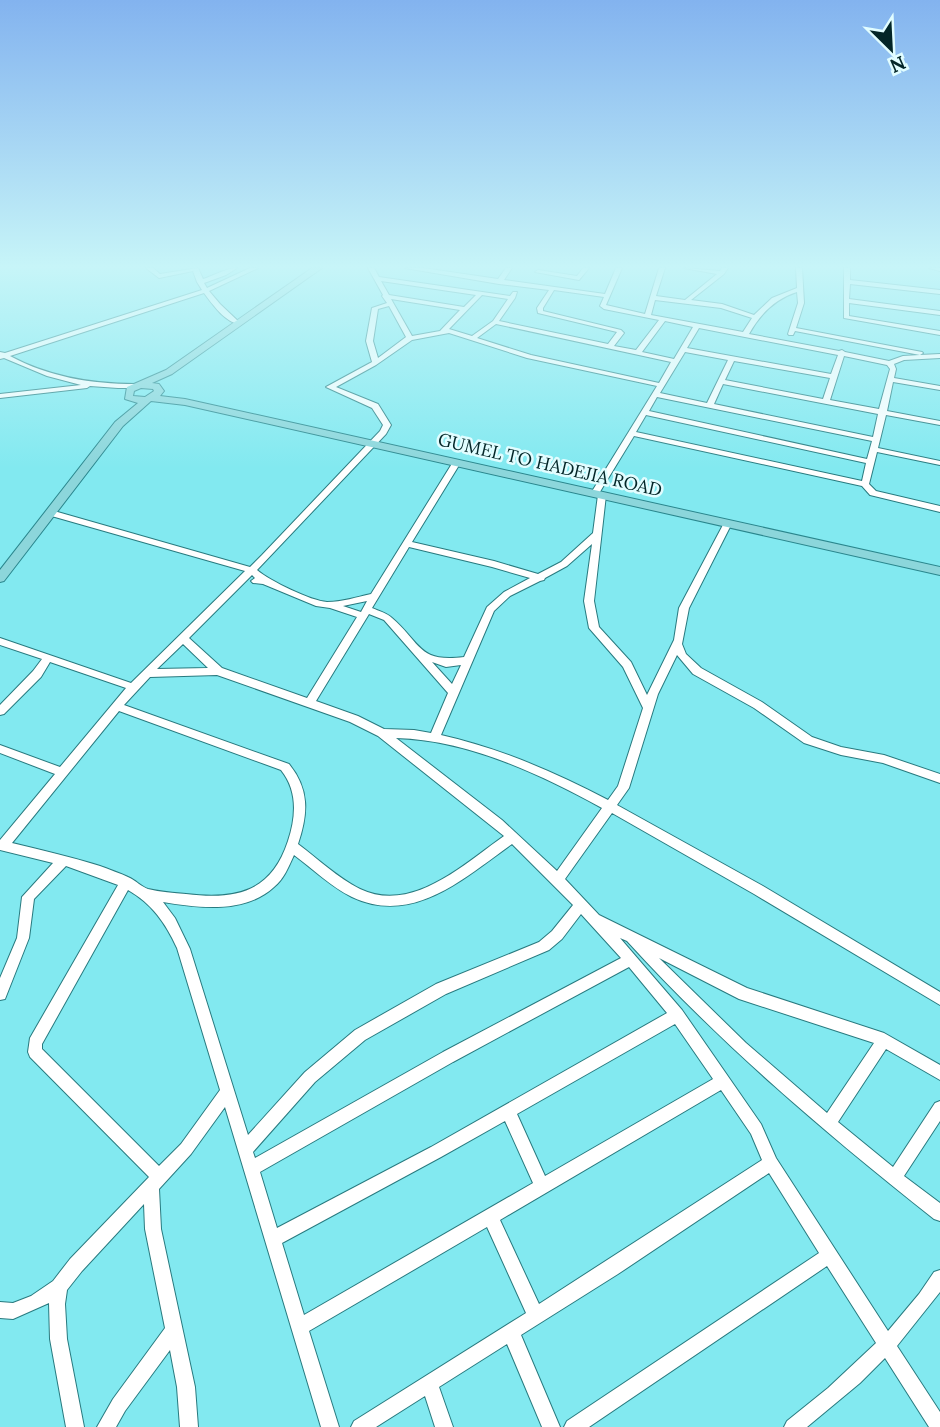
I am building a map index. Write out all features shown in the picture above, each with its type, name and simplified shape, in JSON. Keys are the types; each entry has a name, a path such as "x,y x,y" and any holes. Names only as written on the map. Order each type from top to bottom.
{"main road":[{"path":"119,424 128,396 138,385 169,372 222,335"},
{"path":"0,578 119,424 154,394 169,372"},
{"path":"138,385 152,384 154,394"},
{"path":"128,396 137,400 154,394"},
{"name":"GUMEL TO HADEJIA ROAD","path":"154,394 940,570"}],"street":[{"path":"1,355 66,335"},
{"path":"369,335 368,345 376,362"},
{"path":"330,1427 184,950 170,919 146,894 125,882 62,861 1,845 132,687 251,570 373,443 387,425 375,406 330,387 376,362 410,338 426,335"},
{"path":"458,335 529,357 660,385"},
{"path":"472,338 477,335"},
{"path":"558,335 675,360"},
{"path":"610,346 620,335"},
{"path":"638,352 651,335"},
{"path":"648,707 627,665 594,628 589,601 599,494 643,412 691,335"},
{"path":"748,335 890,363 918,357 939,357"},
{"path":"788,342 791,335"},
{"path":"822,335 939,357"},
{"path":"682,349 834,377"},
{"path":"826,402 842,352"},
{"path":"1,355 33,368 128,396"},
{"path":"709,406 732,358"},
{"path":"865,484 891,379 893,369 890,363"},
{"path":"891,379 940,388"},
{"path":"722,382 940,424"},
{"path":"0,396 93,385"},
{"path":"104,387 138,385"},
{"path":"654,394 875,445 940,463"},
{"path":"643,412 870,461"},
{"path":"631,433 865,484 873,493 940,509"},
{"path":"309,704 457,462"},
{"path":"51,513 251,570 264,582"},
{"path":"558,880 623,788 648,707 677,644 684,608 728,523"},
{"path":"434,738 490,609 498,600 541,578 579,552 596,535"},
{"path":"408,544 541,578"},
{"path":"239,581 264,582 319,604 387,618 454,693"},
{"path":"331,605 374,597"},
{"path":"182,637 219,671"},
{"path":"0,641 132,687"},
{"path":"677,644 682,656 697,671 758,705 808,740 841,751 884,759 940,779"},
{"path":"421,655 446,663 468,660"},
{"path":"0,711 37,674 48,658"},
{"path":"146,673 219,671 382,733 434,738 515,762 611,806 792,908 940,999"},
{"path":"116,706 285,767 293,773 299,795 299,822 293,847 277,875 259,892 217,902 187,901 146,894"},
{"path":"382,733 512,837 558,880 631,959 677,1016 756,1129 771,1163 939,1427"},
{"path":"0,750 62,773"},
{"path":"293,847 356,894 395,903 433,891 512,837"},
{"path":"0,994 23,938 28,897 62,861"},
{"path":"125,882 51,1012 35,1043 35,1052 155,1182 153,1229 186,1387 189,1427"},
{"path":"245,1150 310,1077 360,1035 441,989 544,946 557,935 580,905"},
{"path":"593,919 744,994 884,1040 940,1073"},
{"path":"631,937 723,1033 828,1124 940,1213"},
{"path":"250,1169 448,1057 631,959"},
{"path":"272,1240 677,1016"},
{"path":"828,1124 884,1040"},
{"path":"300,1327 723,1081"},
{"path":"0,1310 13,1311 36,1302 59,1287 76,1265 186,1149 227,1092"},
{"path":"894,1178 940,1108"},
{"path":"508,1111 541,1186"},
{"path":"360,1427 771,1163"},
{"path":"490,1216 536,1316"},
{"path":"573,1427 830,1255"},
{"path":"793,1427 836,1393 887,1345 924,1303 940,1278"},
{"path":"59,1287 54,1307 73,1401 75,1427"},
{"path":"106,1427 175,1329"},
{"path":"511,1332 551,1427"},
{"path":"429,1384 444,1427"}]}
